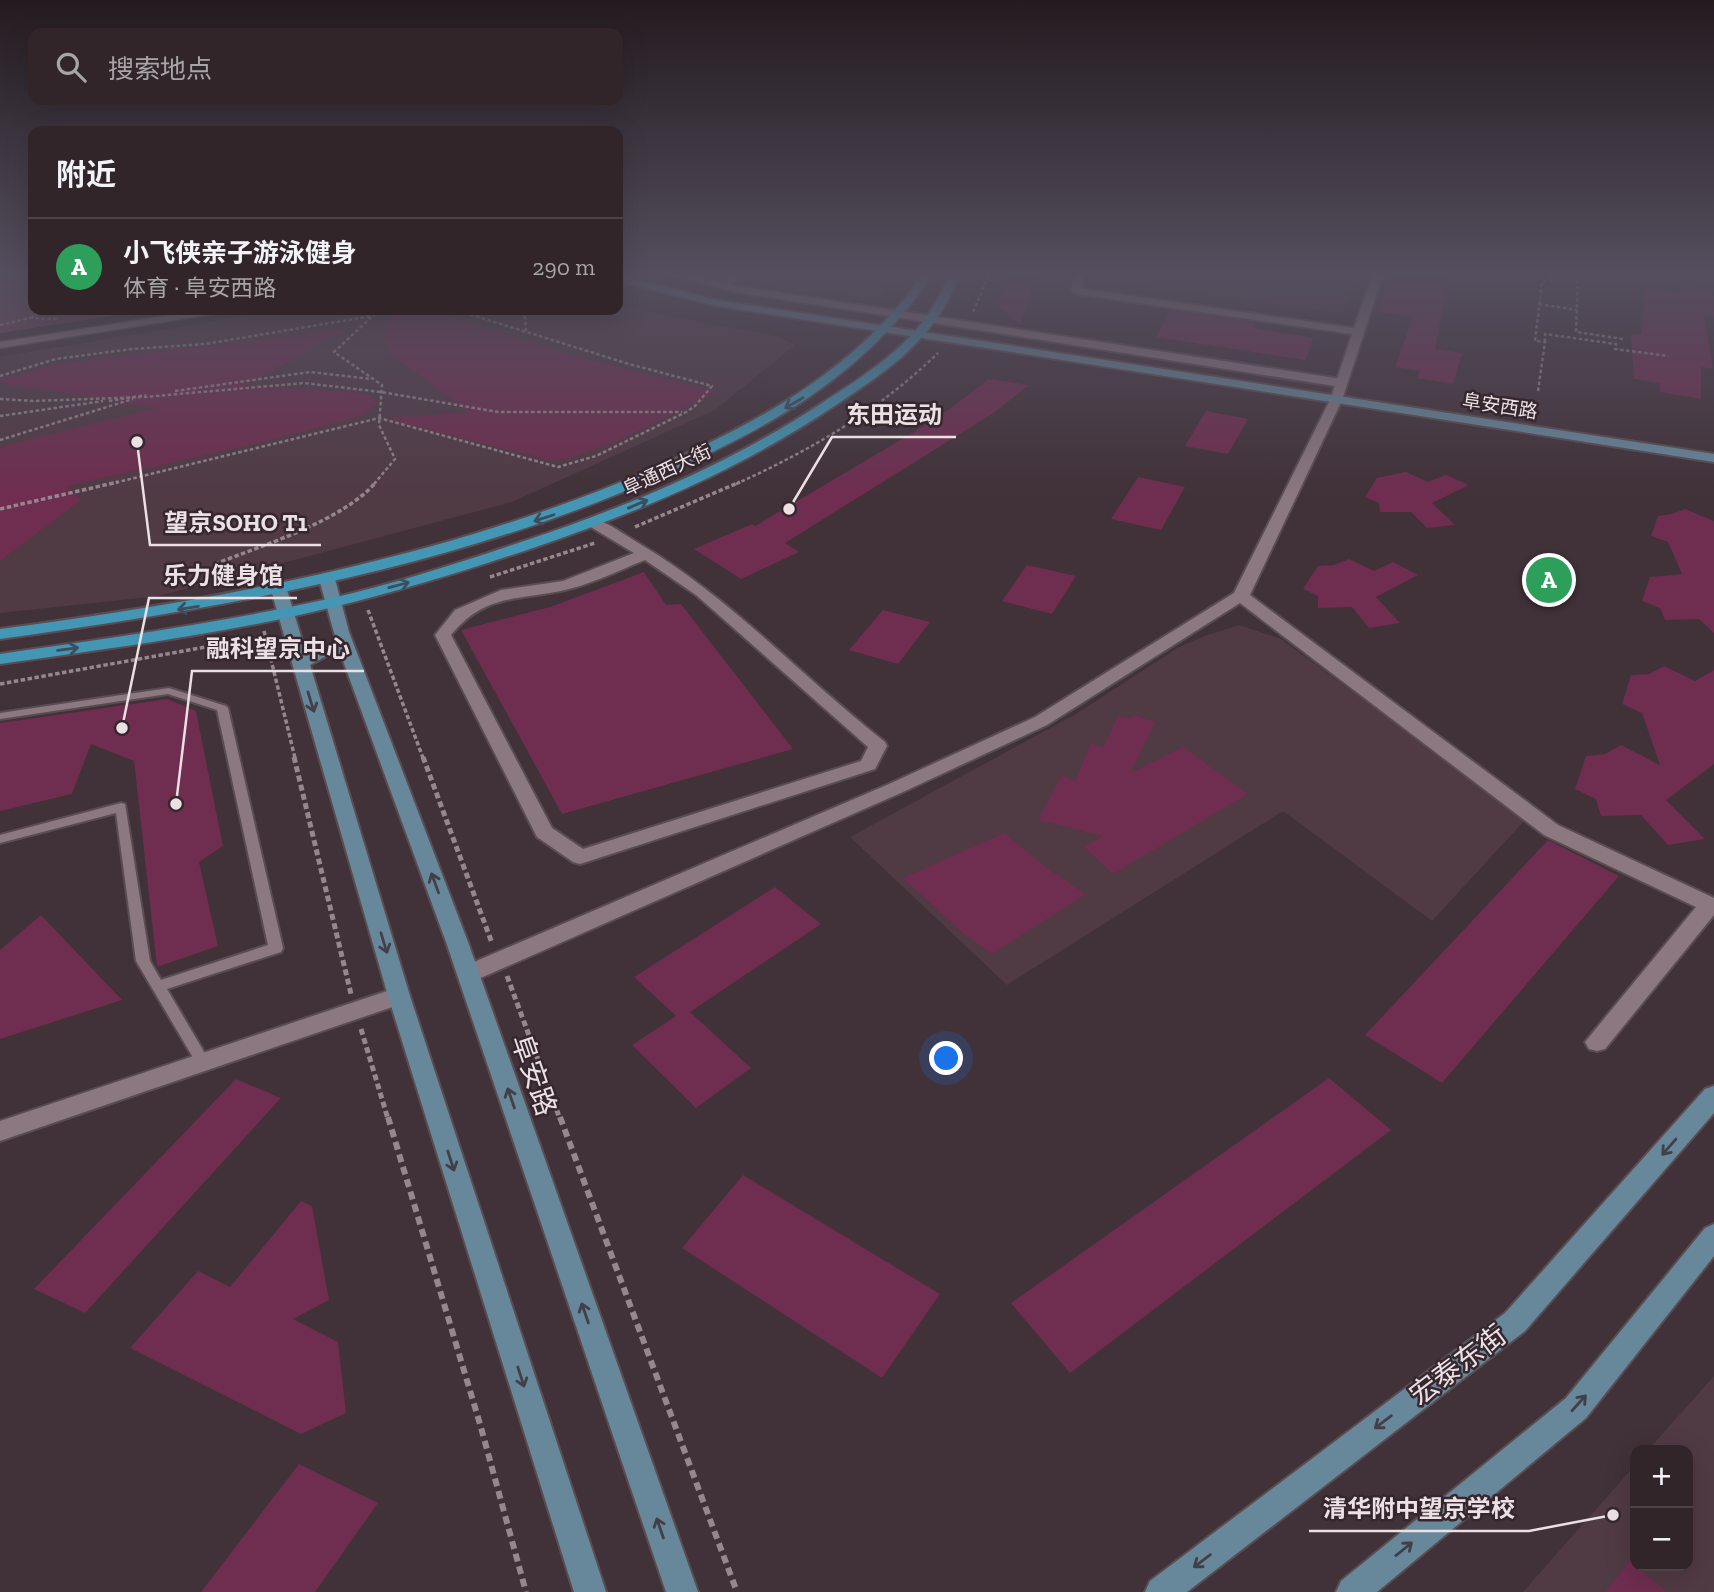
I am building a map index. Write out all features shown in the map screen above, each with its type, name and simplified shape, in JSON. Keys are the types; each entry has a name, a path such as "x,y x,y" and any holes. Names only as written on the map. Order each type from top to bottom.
{"main road":[{"name":"阜通西大街","path":"330,591 395,563 585,505 655,474 737,436 804,398 861,348"},
{"name":"阜通西大街","path":"330,591 361,595 434,575 594,523 697,478 782,435 893,359 903,348"},
{"name":"阜安西路","path":"1074,348 1714,447"},
{"name":"阜安西路","path":"1338,390 1714,458"},
{"path":"0,659 261,617 285,611 330,591"},
{"path":"0,634 186,608 285,611 330,591"},
{"name":"阜安路","path":"330,591 349,654 468,974 682,1592"},
{"path":"285,611 398,996 590,1592"},
{"path":"300,663 326,650 349,654"},
{"name":"宏泰东街","path":"1161,1592 1515,1322 1714,1096"},
{"path":"1352,1592 1576,1408 1714,1236"}],"street":[{"path":"1074,348 1338,390"},
{"path":"468,974 896,788 1041,721 1241,596 1338,390 1353,348"},
{"path":"594,523 700,590 832,711 878,746 868,765 580,857 544,832 443,635 461,613 507,593 566,585 644,555"},
{"path":"1241,596 1551,830 1712,906 1597,1042"},
{"path":"0,1131 398,996"}],"lane":[{"path":"0,716 169,691 222,708 276,948 158,986"},
{"path":"0,839 121,807 143,961 203,1062"}],"path":[{"path":"0,376 56,359 142,348"},
{"path":"226,588 215,564 303,530 365,495 395,459 379,425 382,385 334,352 338,348"},
{"path":"0,509 205,462 379,418 558,467 596,456 686,412 695,406 712,386 580,348"},
{"path":"1538,391 1544,348"},
{"path":"1615,348 1668,356"},
{"path":"0,416 310,372 373,380"},
{"path":"0,399 34,401 139,397 304,383 381,392 498,412 686,412"},
{"path":"0,440 147,395"},
{"path":"361,595 737,1592"},
{"path":"0,684 238,644 265,636 285,611"},
{"path":"261,617 355,1009 480,1424 526,1592"}],"shaded area":[{"path":"52,348 791,348 715,410 512,502 159,596 0,613 0,357"},
{"path":"1239,625 1281,639 1526,819 1432,921 1283,811 1007,985 850,837 1076,714 1179,647"},
{"path":"1714,1376 1714,1592 1523,1592 1630,1471 1630,1571 1693,1571 1693,1445 1652,1445"}],"building":[{"path":"188,348 312,348 246,385 364,393 379,403 362,415 280,438 66,486 81,500 0,561 0,447 159,408 0,383 0,380 51,365"},
{"path":"389,348 548,348 717,392 621,439 568,459 550,460 392,421 393,417 470,413 391,354"},
{"path":"1230,348 1310,348 1306,360"},
{"path":"1402,348 1435,348 1462,353 1453,384 1417,378 1420,371 1395,367"},
{"path":"1632,348 1710,348 1713,369 1701,367 1701,399 1660,392 1660,383 1634,379"},
{"path":"989,379 1029,385 995,412 785,543 799,552 741,579 694,549 752,524 755,526 936,419"},
{"path":"1206,411 1248,419 1228,454 1185,446"},
{"path":"1406,472 1428,482 1446,475 1469,485 1432,503 1455,525 1427,528 1411,512 1380,512 1379,503 1365,497 1377,478"},
{"path":"1138,477 1185,487 1161,530 1111,519"},
{"path":"1685,509 1714,521 1714,633 1699,619 1665,620 1660,608 1642,601 1650,577 1682,574 1668,542 1651,536 1658,516"},
{"path":"1349,559 1374,571 1393,562 1418,575 1376,597 1400,623 1369,628 1352,607 1318,608 1318,596 1303,589 1318,566 1334,565"},
{"path":"1027,565 1076,576 1052,614 1002,601"},
{"path":"644,572 666,605 681,604 793,749 562,814 461,630 550,607"},
{"path":"883,610 930,622 898,664 849,650"},
{"path":"1664,666 1695,681 1714,670 1714,764 1666,800 1705,839 1668,845 1641,815 1601,816 1596,799 1575,789 1586,756 1605,754 1621,745 1660,765 1642,713 1622,704 1631,675 1649,674"},
{"path":"167,699 196,711 223,846 199,862 218,946 157,967 134,761 91,744 72,794 0,811 0,723"},
{"path":"1135,715 1155,722 1130,773 1183,747 1248,794 1113,874 1084,847 1103,836 1038,820 1062,775 1075,782 1091,743 1103,748 1118,716 1131,719"},
{"path":"1004,833 1050,870 1086,894 992,954 960,931 903,878"},
{"path":"1548,840 1619,876 1442,1083 1365,1035"},
{"path":"775,887 821,924 690,1012 751,1068 696,1108 632,1045 676,1016 634,977"},
{"path":"41,915 122,1000 0,1039 0,950"},
{"path":"1329,1078 1391,1130 1070,1373 1011,1303"},
{"path":"236,1079 281,1098 85,1313 34,1289"},
{"path":"743,1175 940,1294 882,1378 682,1248"},
{"path":"301,1201 312,1206 329,1300 293,1319 338,1342 346,1413 301,1434 130,1348 198,1271 230,1287"},
{"path":"299,1464 378,1503 315,1592 201,1592"},
{"path":"1630,1560 1630,1571 1641,1571 1667,1592 1605,1592"}],"place":[{"name":"望京SOHO T1","path":"137,442"},
{"name":"东田运动","path":"789,509"},
{"name":"小飞侠亲子游泳健身","path":"1549,580"},
{"name":"乐力健身馆","path":"122,728"},
{"name":"融科望京中心","path":"176,804"},
{"name":"清华附中望京学校","path":"1613,1515"}]}
